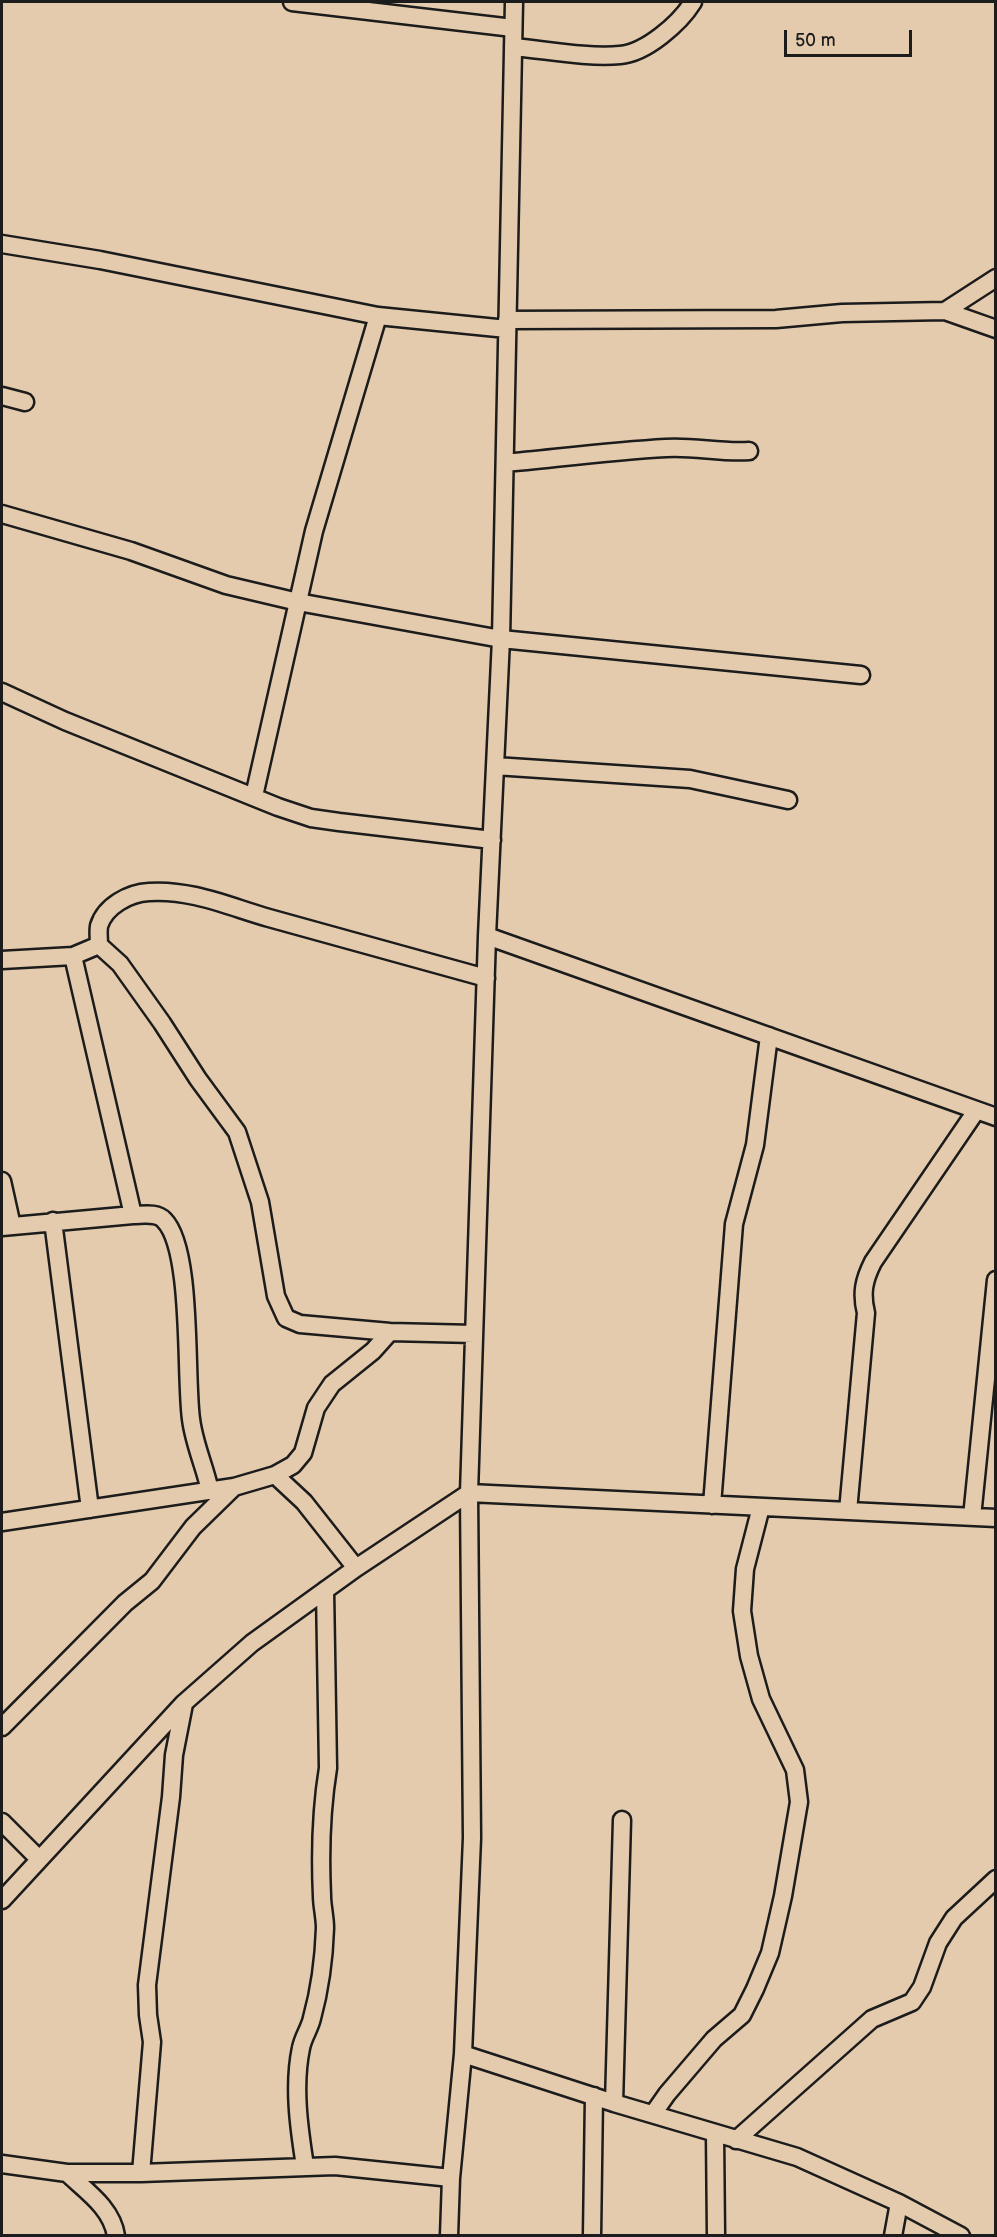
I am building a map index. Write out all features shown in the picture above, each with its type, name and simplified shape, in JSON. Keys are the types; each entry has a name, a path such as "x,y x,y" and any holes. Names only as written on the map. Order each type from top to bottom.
{"street":[{"path":"292,2 513,28"},
{"path":"449,2235 451,2178 463,2054 472,1838 469,1493 487,936 501,639 514,2"},
{"path":"513,47 621,55 649,45 686,13 693,2"},
{"path":"2,244 100,260 378,316 507,324 776,319 842,313 945,310 996,329"},
{"path":"945,310 996,278"},
{"path":"254,796 314,531 378,316"},
{"path":"2,396 25,402"},
{"path":"505,463 666,448 748,451"},
{"path":"2,514 131,551 226,585 298,602 501,639 861,675"},
{"path":"2,692 66,721 311,818 492,840"},
{"path":"495,766 690,779 788,800"},
{"path":"474,1334 390,1332 300,1324 286,1318 276,1296 260,1202 237,1132 120,964 99,945 99,926 110,909 124,898 148,892 172,892 213,900 486,978"},
{"path":"487,936 996,1117"},
{"path":"2,960 73,956 99,945"},
{"path":"73,956 133,1215"},
{"path":"712,1505 734,1224 755,1145 769,1035"},
{"path":"848,1511 866,1313 862,1298 864,1280 873,1262 976,1111"},
{"path":"2,1181 7,1226 133,1215 154,1215 163,1219 178,1245 187,1333 190,1417 210,1491"},
{"path":"53,1221 90,1509"},
{"path":"972,1517 996,1280"},
{"path":"2,1522 234,1487 275,1475 293,1465 303,1453 316,1408 332,1384 372,1351 390,1332"},
{"path":"275,1475 304,1502 356,1569"},
{"path":"2,1728 125,1603 152,1581 193,1527 234,1487"},
{"path":"2,1900 184,1703 252,1644 325,1590 469,1493 996,1518"},
{"path":"653,2114 714,2038 742,2015 770,1953 783,1896 799,1802 795,1770 761,1699 748,1656 742,1611 745,1569 761,1507"},
{"path":"305,2166 299,2127 298,2075 301,2047 306,2030 312,2021 321,1973 325,1925 321,1844 323,1799 328,1768 325,1590"},
{"path":"141,2173 152,2042 147,1985 171,1797 174,1755 184,1703"},
{"path":"614,2103 621,1820"},
{"path":"2,1822 39,1859"},
{"path":"736,2140 872,2019 912,2002 922,1987 938,1943 954,1918 996,1878"},
{"path":"463,2054 614,2103 797,2157 899,2203 961,2235"},
{"path":"592,2235 594,2096"},
{"path":"716,2134 716,2235"},
{"path":"2,2164 67,2173 141,2173 335,2166 451,2178"},
{"path":"67,2173 106,2210 115,2226 116,2235"},
{"path":"893,2235 899,2203"}]}
